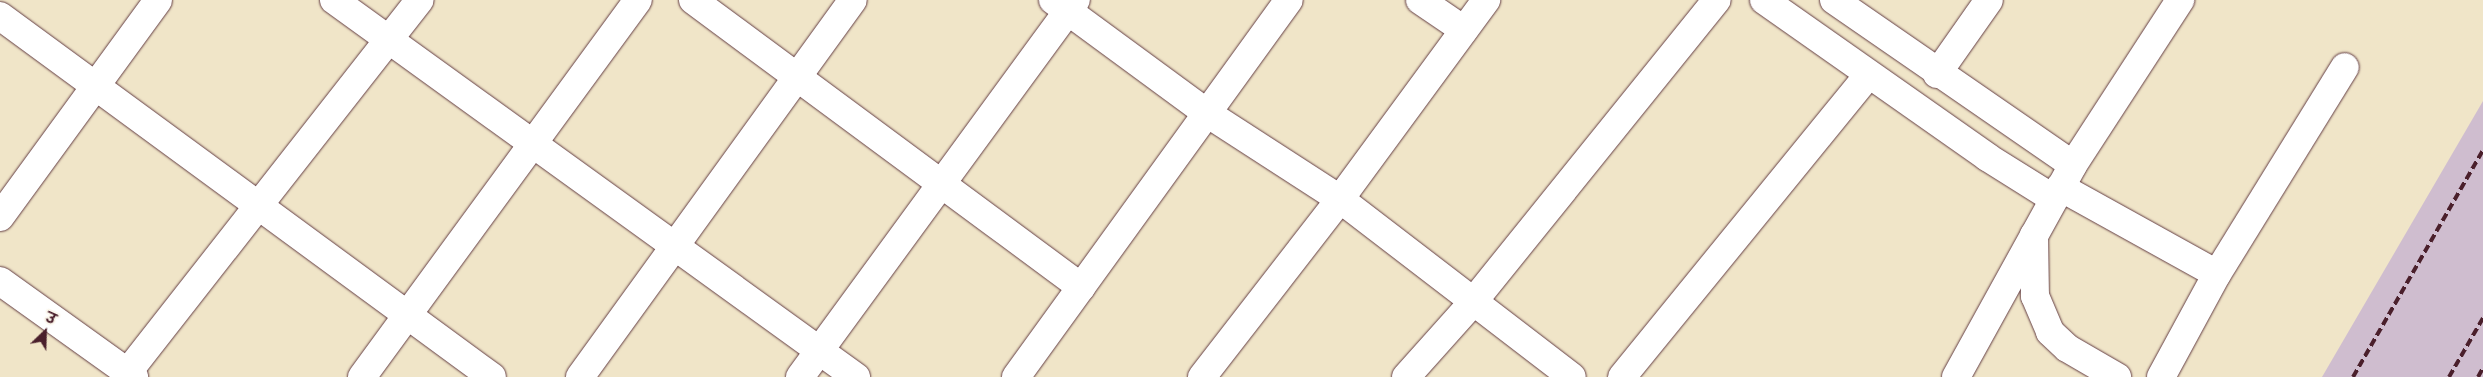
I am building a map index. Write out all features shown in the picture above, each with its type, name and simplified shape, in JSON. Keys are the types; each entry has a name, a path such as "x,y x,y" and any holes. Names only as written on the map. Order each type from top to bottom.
{"street":[{"path":"0,217 94,84 158,0"},
{"path":"334,0 856,377"},
{"path":"0,281 128,375 256,205 390,41 420,0"},
{"path":"362,377 638,0"},
{"path":"693,0 1081,287"},
{"path":"580,377 853,0"},
{"path":"1016,377 1289,0"},
{"path":"1420,0 1464,30"},
{"path":"1202,377 1340,199 1486,0"},
{"path":"1406,377 1473,302 1716,0"},
{"path":"1764,0 1868,75 2218,274"},
{"path":"1834,0 1937,74 2062,184"},
{"path":"1937,74 1989,0"},
{"path":"1956,377 2062,184 2180,0"},
{"path":"800,377 821,352 942,185 1066,4 1207,113 1340,199 1572,377"},
{"path":"0,16 492,377"},
{"path":"2161,377 2218,274 2345,67"},
{"path":"1622,377 1868,75"},
{"path":"2034,235 2035,296 2041,316 2050,332 2067,348 2117,377"}],"shaded area":[{"path":"2483,101 2483,377 2322,377"}],"railway":[{"path":"2353,377 2483,150"},
{"path":"2449,377 2483,318"},
{"path":"2478,377 2483,368"}]}
